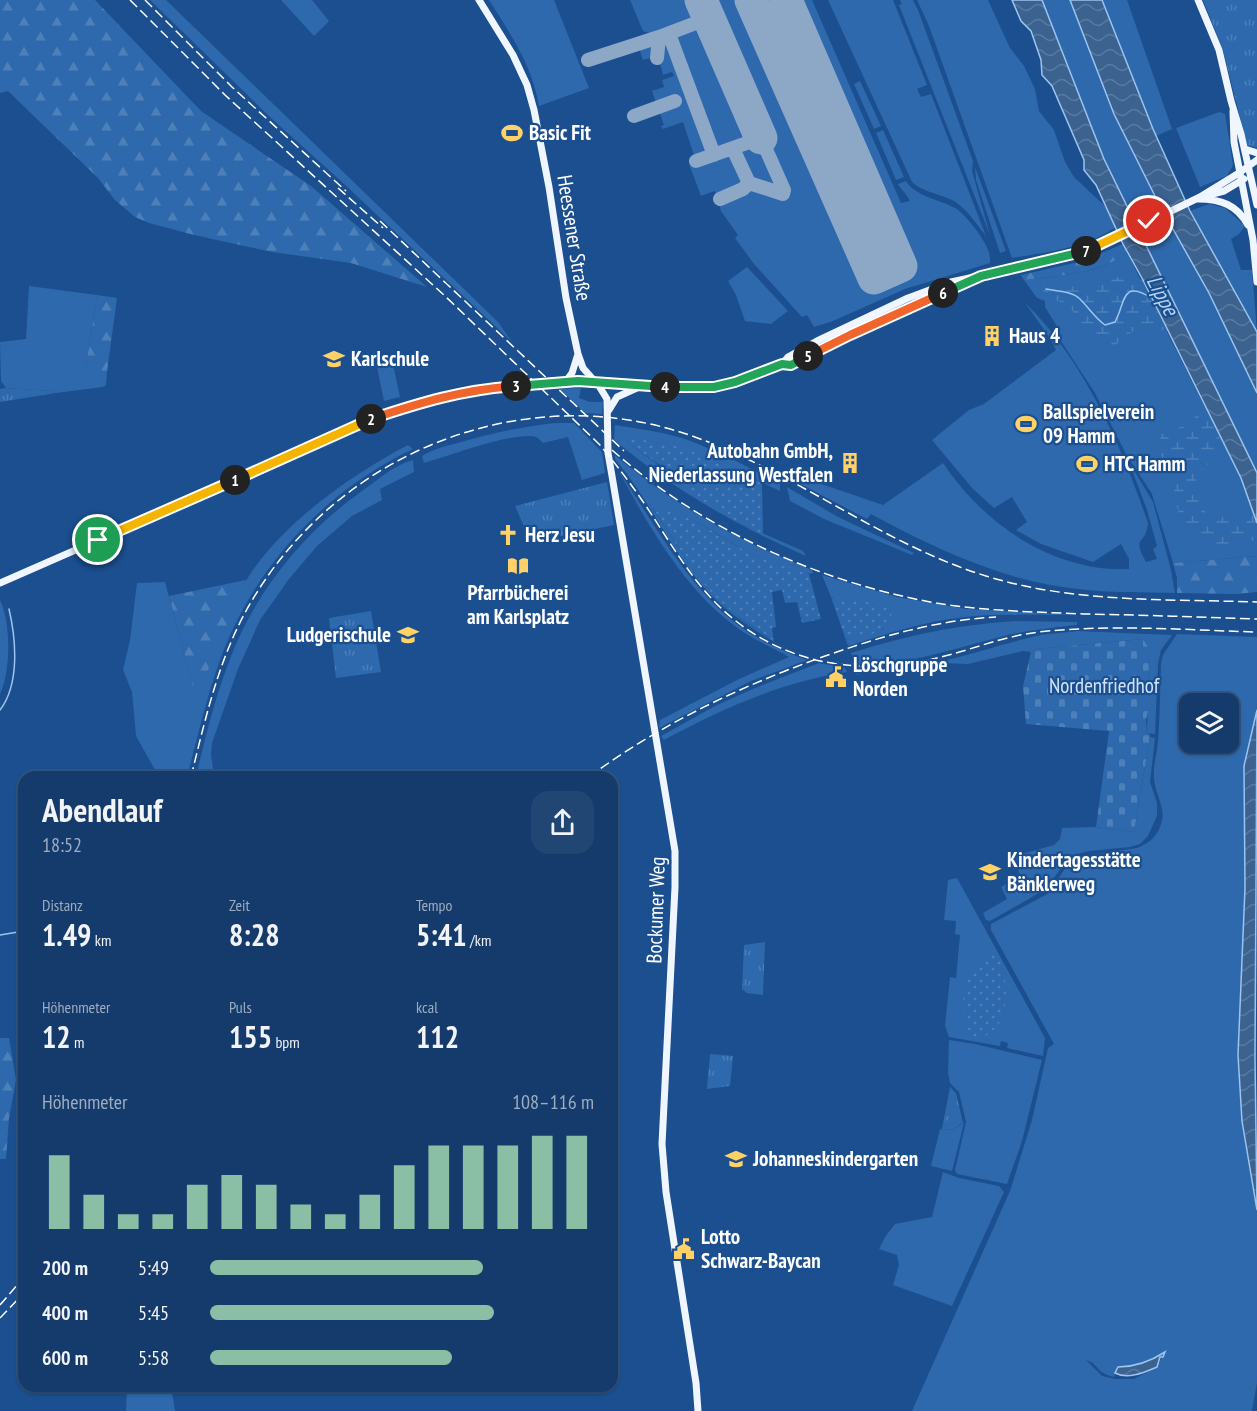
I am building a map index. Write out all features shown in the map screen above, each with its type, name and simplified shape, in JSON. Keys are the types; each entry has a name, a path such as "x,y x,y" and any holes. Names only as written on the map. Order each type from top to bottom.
{"main road":[{"name":"Heessener Straße","path":"479,0 516,61 527,85 542,143 566,298 578,354 583,368 595,382"},
{"path":"1198,0 1216,40 1245,149 1257,205"},
{"path":"1233,109 1232,121 1240,177 1252,231 1257,282"},
{"path":"1245,149 1257,153"},
{"path":"1240,177 1257,160"},
{"path":"0,584 358,424 410,406 485,388 566,381 691,388 714,387 735,382 782,364 788,357 816,341 891,306 965,277 981,276 1007,268 1076,255 1108,242 1240,177 1250,175"},
{"path":"1204,196 1222,201 1235,208 1252,231"},
{"path":"566,381 572,373 578,354"},
{"name":"Bockumer Weg","path":"595,382 606,397 608,453 675,851 662,1144 666,1192 696,1383 698,1411"},
{"path":"608,413 617,397 642,386"}],"green space":[{"path":"0,0 95,0 201,111 311,186 427,287 351,263 272,252 194,235 135,217 115,200 98,178 8,91 0,93"},
{"path":"150,0 166,0 498,322 512,342 271,118"},
{"path":"281,0 312,0 329,21 314,36"},
{"path":"489,0 554,0 589,88 539,106 526,64"},
{"path":"630,0 812,0 901,203 910,201 898,184 906,181 916,191 955,208 965,216 980,236 990,256 990,263 905,289 814,327 807,315 802,317 754,264 735,238 738,235 721,211 715,191 701,196 689,164 696,161 683,122 663,129 661,126 664,125 652,91 664,87 662,80 674,76 672,72 663,75 658,56 643,60 638,45 654,39 652,34 643,31"},
{"path":"828,0 893,0 927,85 917,89 921,97 931,94 986,236 957,203 912,182"},
{"path":"900,0 913,0 918,10 973,161 972,171 990,235 899,5 902,4"},
{"path":"917,0 988,0 1010,48 1024,66 1035,89 1039,111 1054,130 1065,162 1074,177 1107,208 1116,227 1079,244 1012,258 929,26"},
{"path":"1042,0 1070,0 1114,114 1160,206 1133,220 1104,159"},
{"path":"1102,0 1127,0 1172,129 1156,136"},
{"path":"1203,0 1257,0 1257,148 1247,145 1223,50"},
{"path":"860,81 881,126 874,129 854,84"},
{"path":"1219,112 1225,114 1233,165 1227,176 1200,187 1176,128"},
{"path":"883,130 904,177 896,180 876,133"},
{"path":"975,167 1006,251 1000,253 976,180"},
{"path":"1209,204 1225,208 1245,226 1231,239 1241,270 1252,270 1257,332 1190,211"},
{"path":"1168,222 1209,293 1257,393 1257,473 1140,235"},
{"path":"1123,244 1127,253 1104,266 1091,270 1024,280 1021,275 1083,261"},
{"path":"1127,253 1241,478 1257,523 1257,556 1173,563 1152,494 1126,454 1095,393 1055,332 1058,328 1045,307 1045,301 1037,298 1024,280 1091,270 1104,266"},
{"path":"747,267 788,311 771,324 745,321 736,295 728,281"},
{"path":"1123,276 1143,280 1167,331 1141,329 1131,332 1112,348 1102,345 1090,334 1068,305 1044,295 1043,285 1071,287"},
{"path":"29,286 97,295 85,372 107,372 106,385 56,393 6,388 1,381 0,342 26,339"},
{"path":"97,295 117,298 107,372 85,372"},
{"path":"1025,303 1046,325 1083,377 1113,435 1148,523 1140,544 1146,562 1157,559 1153,549 1157,546 1147,510 1129,462 1153,502 1175,593 1078,589 1023,579 945,551 871,514 867,519 789,478 789,473 883,505 943,463 979,506 1022,540 1047,553 1073,562 1101,568 1129,569 1129,559 1121,544 1093,562 1041,544 1016,530 1027,522 1012,497 994,508 972,488 932,440 969,410 984,404 1056,350"},
{"path":"393,364 400,397 384,401 377,367"},
{"path":"581,388 579,398 590,402 603,402 602,414 585,413 560,389"},
{"path":"0,389 56,393 0,402"},
{"path":"1206,406 1220,436 1210,462 1197,476 1195,485 1198,499 1202,508 1213,516 1229,517 1254,512 1257,523 1257,540 1230,544 1207,542 1189,530 1176,504 1172,477 1160,452 1162,434 1186,423"},
{"path":"555,423 574,423 602,452 605,473 582,480 568,437 543,443 533,436 507,439 424,463 422,456 440,448 482,436"},
{"path":"615,425 688,440 780,483 780,491 689,451 670,445 629,438 628,443 663,468 661,471 700,498 746,526 803,551 806,556 730,519 659,475 614,440"},
{"path":"629,437 680,447 726,465 762,483 763,534 723,513 661,471 663,467 628,443"},
{"path":"408,445 413,449 380,466 321,510 271,565 233,629 219,663 189,771 156,771 136,736 132,692 123,670 130,640 137,583 165,582 196,697 242,588 261,559 278,539 319,503 386,457"},
{"path":"615,455 685,507 733,534 812,570 813,573 809,574 773,563 679,514 652,508 711,592 734,613 774,642 731,613 708,592 683,560 639,491 615,459"},
{"path":"413,460 414,472 380,489 382,500 352,516 317,546 289,579 260,620 238,669 212,743 213,771 198,771 220,686 241,633 264,592 292,554 325,520 386,473"},
{"path":"618,470 670,550 715,605 759,639 807,660 751,681 659,728 660,720 737,680 789,657 748,635 707,602 658,539"},
{"path":"607,482 614,525 531,542 515,506"},
{"path":"787,487 838,517 914,553 912,555 824,519 790,501"},
{"path":"652,507 691,519 759,557 809,574 821,619 802,623 797,602 785,603 782,590 772,592 776,627 772,628 774,642 728,608 712,592 693,569"},
{"path":"1257,556 1257,592 1177,593 1177,578 1173,563"},
{"path":"822,575 897,597 966,609 1077,615 1021,614 950,619 906,628 848,646 846,640 884,629 831,597"},
{"path":"246,580 196,698 169,596"},
{"path":"831,597 893,606 891,616 888,623 878,632 846,640"},
{"path":"0,600 8,633 8,660 0,694"},
{"path":"371,611 381,672 336,678 329,618"},
{"path":"1016,621 1077,622 1077,625 1022,632 898,662 855,665 851,653 932,632"},
{"path":"1077,631 1172,635 1161,650 1158,664 1155,734 1147,733 1149,648 1143,639 1036,649 1031,652 1023,651 968,664 942,663 901,669 946,660 1046,634"},
{"path":"1177,634 1257,637 1257,710 1244,766 1245,888 1238,1055 1242,1121 1257,1210 1257,1382 1252,1411 912,1411 1010,1191 1032,1120 1048,1048 1054,1044 991,930 991,924 1049,893 1064,870 1078,857 1137,848 1156,834 1163,814 1154,773 1158,741 1163,655","holes":["1164,1353 1157,1367 1134,1379 1116,1379 1102,1376 1086,1360 1114,1377 1118,1367 1142,1363"]},
{"name":"Nordenfriedhof","path":"1143,639 1149,648 1146,720 1147,733 1150,737 1134,832 1096,827 1109,731 1026,724 1023,686 1031,652 1036,649"},
{"path":"819,663 845,668 847,672 799,682 775,690 730,707 664,740 661,736 715,706"},
{"path":"855,669 878,670 901,669 856,675"},
{"path":"1150,737 1155,738 1150,782 1157,803 1157,816 1148,836 1140,844 1130,847 1073,855 1046,889 990,921 986,920 983,913 1007,899 1001,887 1020,876 1014,856 1054,845 1060,839 1062,828 1096,827 1134,832"},
{"path":"957,878 1045,1038 1043,1056 1007,1048 1008,1043 1001,1041 1000,1046 949,1037 945,1026 950,977 956,978 960,935 955,934 956,921 944,920 948,880"},
{"path":"765,942 763,995 747,993 742,989 744,945"},
{"path":"995,951 1005,977 1006,998 1002,1017 998,1025 980,1040 972,1039 964,1013 964,990 974,969"},
{"path":"0,1038 9,1038 16,1080 9,1118 6,1159 0,1159"},
{"path":"949,1040 1042,1060 1022,1141 1007,1184 957,1174 955,1170 966,1122 959,1092 950,1083"},
{"path":"710,1054 733,1056 730,1086 707,1089"},
{"path":"950,1087 956,1093 963,1123 952,1130 942,1129"},
{"path":"964,1123 952,1171 931,1166 940,1129 952,1130"},
{"path":"943,1172 959,1178 999,1186 1004,1192 952,1306 893,1285 899,1265 897,1255 879,1249 895,1224 932,1217"},
{"path":"127,1392 172,1392 175,1411 126,1411"}],"water":[{"name":"Lippe","path":"1012,0 1042,0 1104,159 1257,473 1257,523 1241,478 1123,244 1096,185 1084,170 1084,160 1052,86 1042,75 1041,60 1031,31 1021,21"},
{"path":"1070,0 1102,0 1153,129 1190,211 1257,332 1257,393 1209,293 1160,206 1114,114"},
{"path":"1257,710 1255,1058 1257,1210 1242,1121 1238,1055 1245,888 1244,766"},
{"path":"1165,1352 1163,1357 1160,1357 1157,1367 1125,1376 1115,1373 1118,1367 1143,1363"}],"waterway":[{"name":"Lippe","path":"1046,289 1077,296 1105,325 1115,322 1129,292 1141,292 1150,297"},
{"path":"0,710 11,687 15,661 9,609"},
{"path":"0,935 18,932"}],"taxiway":[{"path":"657,58 659,37 709,18"},
{"path":"669,34 714,155"},
{"path":"588,60 659,37"},
{"path":"634,116 675,101"},
{"path":"696,161 761,138 784,190 783,194 749,183"},
{"path":"720,199 743,189 749,183 735,153 730,149"}],"runway":[{"path":"701,0 761,138"},
{"path":"751,0 874,278 901,266 786,0"}],"railway":[{"path":"130,0 225,95 445,296 599,444 635,490 695,579 718,605 754,634 778,647 829,663 883,666 937,658 1000,640 1039,632 1121,628 1257,632"},
{"path":"145,0 232,87 346,191"},
{"path":"338,188 383,228"},
{"path":"380,221 624,451"},
{"path":"193,771 213,692 236,630 283,556 328,509 380,471 438,442 499,424 563,416 628,420 692,436 767,469 911,546 986,576 1019,585 1120,598 1257,602"},
{"path":"612,450 647,478 723,528 805,566 892,594 954,606 1029,612 1257,619"},
{"path":"597,771 645,739 704,707 796,667 890,635 931,625 996,617"},
{"path":"0,1305 18,1284"},
{"path":"0,1318 18,1299"}],"place":[{"name":"Basic Fit","path":"512,133"},
{"name":"Haus 4","path":"992,336"},
{"name":"Karlschule","path":"334,359"},
{"name":"Ballspielverein 09 Hamm","path":"1026,424"},
{"name":"Autobahn GmbH, Niederlassung Westfalen","path":"850,463"},
{"name":"HTC Hamm","path":"1087,464"},
{"name":"Herz Jesu","path":"508,535"},
{"name":"Pfarrbücherei am Karlsplatz","path":"518,566"},
{"name":"Ludgerischule","path":"408,635"},
{"name":"Löschgruppe Norden","path":"836,677"},
{"name":"Kindertagesstätte Bänklerweg","path":"990,872"},
{"name":"Johanneskindergarten","path":"736,1159"},
{"name":"Lotto Schwarz-Baycan","path":"684,1249"}],"route":[{"path":"98,540 358,424 410,406 471,390 566,381 691,388 714,387 735,382 782,364 791,365 850,335 981,276 1076,255 1149,221"}]}
